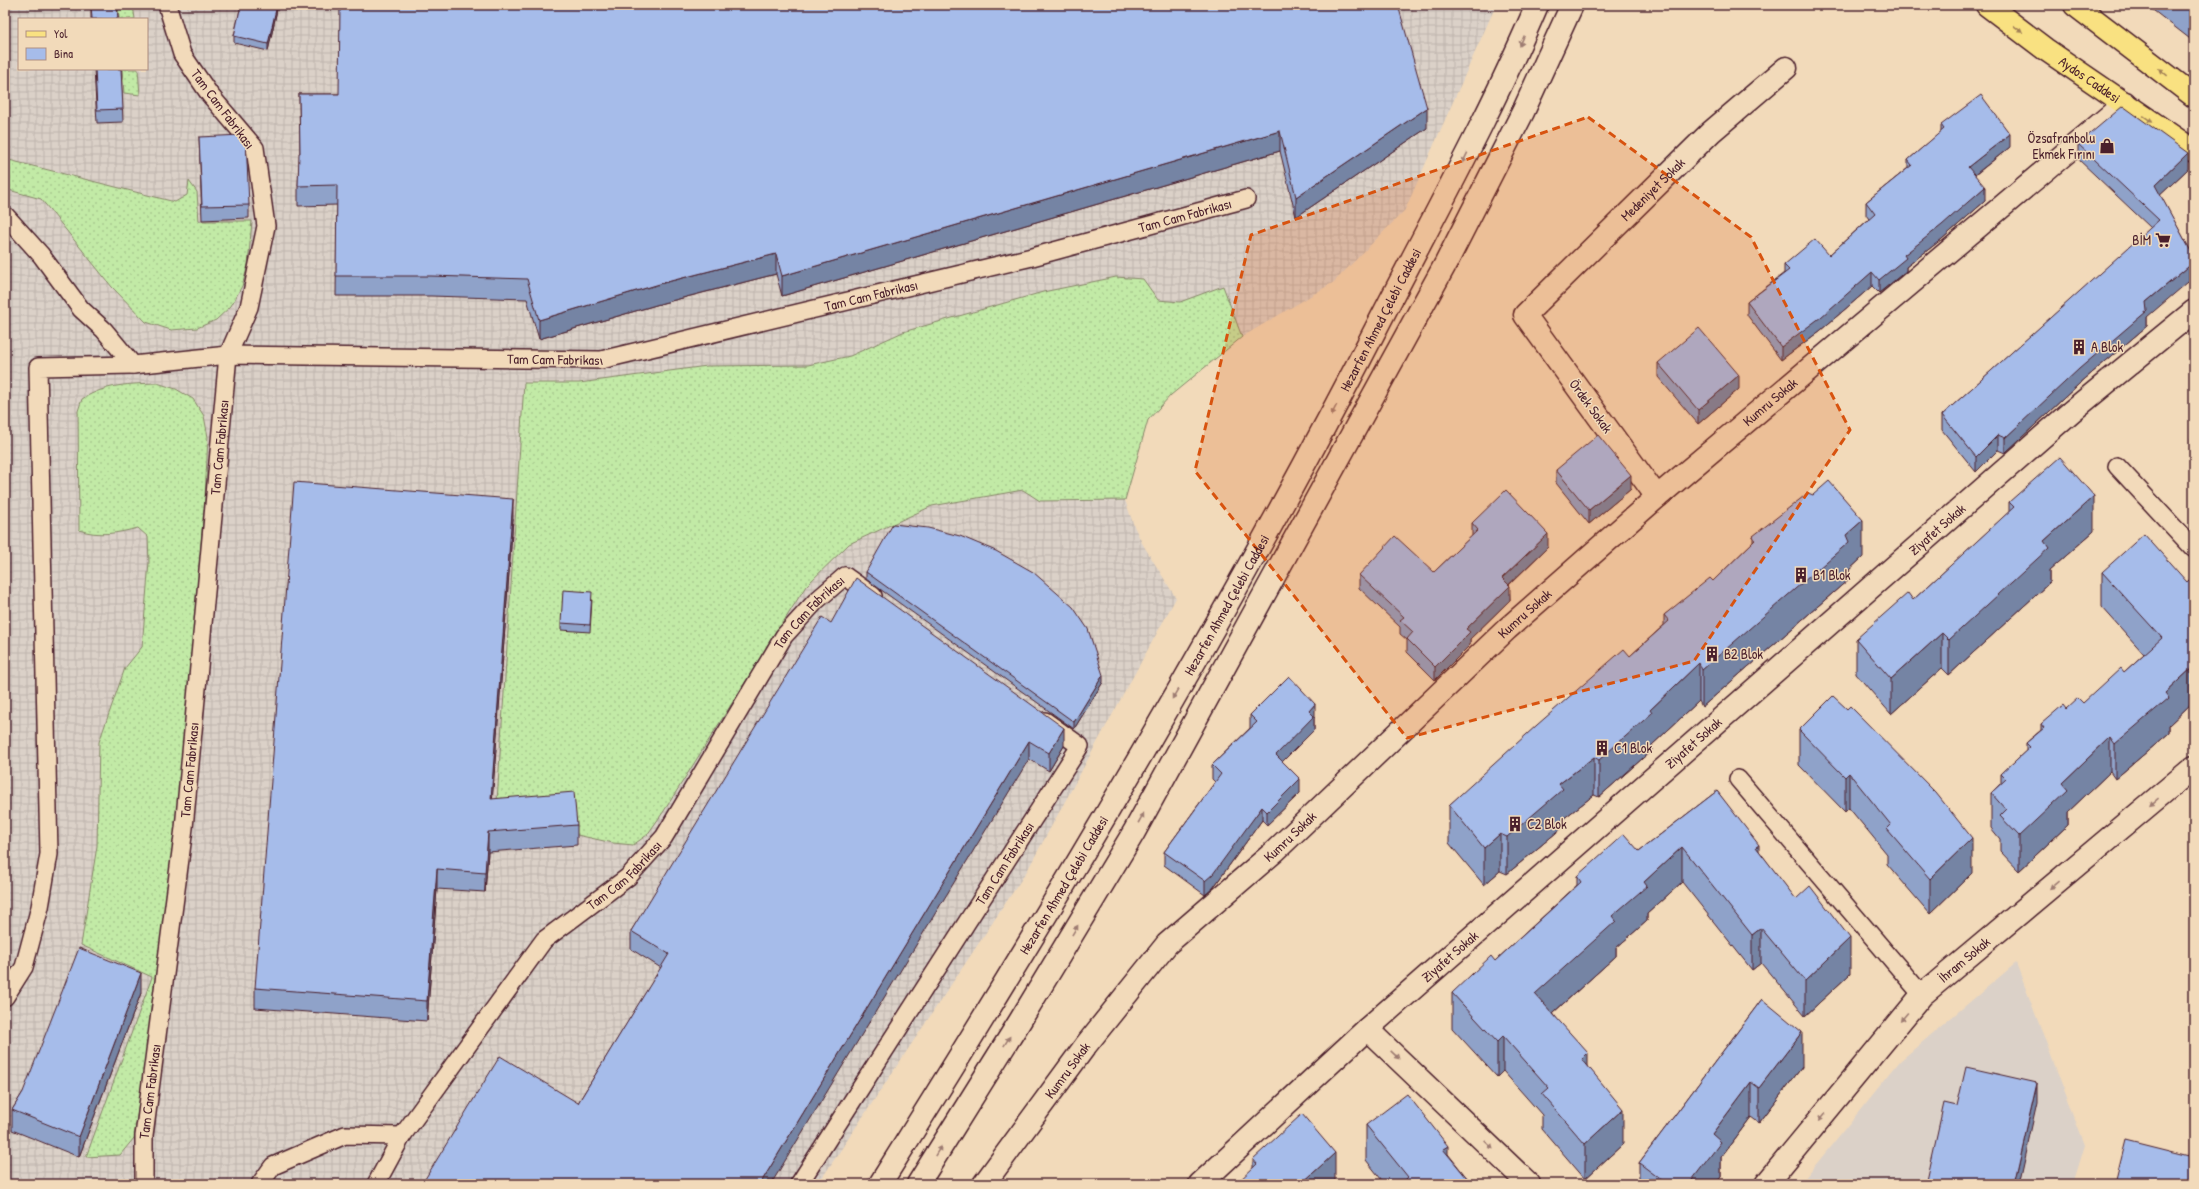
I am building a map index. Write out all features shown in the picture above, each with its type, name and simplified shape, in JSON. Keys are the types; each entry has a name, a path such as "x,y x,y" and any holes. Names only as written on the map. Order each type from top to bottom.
{"main road":[{"name":"Aydos Caddesi","path":"1987,5 2044,49 2125,102 2194,151"},
{"path":"2074,5 2194,96"}],"street":[{"name":"Hezarfen Ahmed Çelebi Caddesi","path":"880,1184 1022,954 1119,792 1325,428 1446,196 1511,65 1537,5"},
{"name":"Hezarfen Ahmed Çelebi Caddesi","path":"918,1184 1024,1014 1141,818 1442,270 1523,112 1572,5"},
{"name":"Medeniyet Sokak","path":"1525,315 1711,132 1786,68"},
{"name":"Kumru Sokak","path":"984,1184 1086,1045 1167,944 1275,851 1507,629 1657,497 2125,102"},
{"name":"Ziyafet Sokak","path":"1200,1184 1366,1028 2072,411 2194,311"},
{"name":"Ördek Sokak","path":"1525,315 1657,497"},
{"name":"İhram Sokak","path":"1766,1184 1922,996 2184,787 2194,767"},
{"path":"1366,1028 1529,1184"}],"lane":[{"name":"Tam Cam Fabrikası","path":"144,1184 144,1136 184,828 228,355 249,307 266,226 255,148 210,95 182,54 167,5"},
{"name":"Tam Cam Fabrikası","path":"5,997 24,967 40,907 49,854 38,367 133,365 228,355 601,360 1024,259 1246,199"},
{"path":"5,215 41,255 81,309 104,330 133,365"},
{"path":"2117,466 2194,549"},
{"name":"Tam Cam Fabrikası","path":"376,1184 402,1136 544,940 628,877 664,837 784,636 816,601 845,576 883,604"},
{"name":"Tam Cam Fabrikası","path":"799,1184 1080,746 1029,709"},
{"path":"1738,779 1922,996"},
{"path":"260,1184 273,1166 345,1135 402,1136"}],"highlighted area":[{"path":"1588,117 1751,237 1850,430 1694,661 1407,738 1195,471 1251,235"}],"shaded area":[{"path":"5,5 1496,5 1405,210 1334,282 1242,337 1171,395 1148,420 1125,500 1142,543 1176,598 1027,871 818,1184 5,1184"},
{"path":"2016,963 2085,1145 2073,1184 1800,1184 1900,1061"}],"green space":[{"path":"118,5 133,5 135,18 119,18"},
{"path":"122,70 138,70 140,95 124,93"},
{"path":"5,159 175,202 187,195 189,181 197,192 199,221 252,221 248,265 242,286 231,306 216,320 197,328 171,330 146,322 112,287 41,199 5,189"},
{"path":"1116,277 1143,279 1158,300 1180,302 1223,286 1242,337 1171,395 1148,420 1125,500 1040,501 1023,490 932,506 849,544 806,586 664,811 647,835 633,845 613,843 496,817 524,383 579,383 707,366 808,365 850,356 903,332 1043,292"},
{"path":"157,383 176,389 193,399 204,416 208,437 205,498 174,858 134,1138 120,1155 86,1157 152,977 81,945 97,846 99,742 125,668 142,647 149,562 148,537 138,528 116,533 101,534 79,530 78,411 82,399 100,390 118,386"}],"building":[{"path":"91,5 117,5 118,18 92,18"},
{"path":"241,5 277,5 268,44 234,36"},
{"path":"340,5 1398,5 1427,108 1296,197 1280,131 782,276 776,254 663,283 539,320 527,279 431,276 336,276 337,185 298,186 300,153 299,94 339,94"},
{"path":"95,70 121,70 123,109 97,110"},
{"path":"1981,95 2010,134 1968,167 1985,187 1942,225 1904,255 1906,258 1879,280 1872,272 1821,317 1781,347 1747,302 1789,270 1784,265 1815,239 1829,255 1875,214 1866,202 1912,165 1908,160 1944,129 1941,125"},
{"path":"2123,106 2188,153 2155,185 2194,257 2194,262 2146,302 2147,311 2079,369 2005,438 1998,435 1976,457 1942,415 2159,220 2078,144"},
{"path":"242,135 246,139 249,205 202,206 199,137"},
{"path":"1699,328 1739,375 1698,410 1658,363"},
{"path":"1598,435 1631,475 1589,510 1556,470"},
{"path":"2060,457 2094,496 2044,541 2049,548 1949,640 1942,633 1891,679 1856,639 1908,593 1913,600 2014,507 2009,502"},
{"path":"1829,481 1863,520 1846,535 1849,542 1702,670 1699,663 1650,710 1652,713 1599,760 1594,757 1559,784 1563,789 1507,837 1500,834 1484,848 1449,805 1624,649 1630,656 1669,621 1664,615 1710,578 1713,581 1755,540 1753,536 1808,493 1813,495"},
{"path":"294,482 513,499 491,799 574,792 577,825 488,832 485,873 437,869 427,1001 255,988"},
{"path":"1506,490 1548,534 1502,578 1510,586 1466,629 1470,632 1435,667 1407,639 1413,632 1400,620 1404,617 1359,575 1395,536 1434,572 1478,530 1472,523"},
{"path":"893,524 928,528 960,536 996,551 1033,572 1073,607 1088,629 1103,675 1074,722 866,572"},
{"path":"2144,534 2187,582 2190,579 2194,584 2194,666 2165,693 2169,698 2115,744 2110,737 2062,783 2068,790 2019,836 2000,816 2006,810 1991,793 2006,779 2001,774 2030,747 2026,743 2044,728 2041,724 2063,705 2066,709 2078,698 2083,703 2121,668 2124,672 2162,638 2102,572"},
{"path":"856,578 1064,728 1049,753 1029,741 760,1184 422,1184 500,1056 578,1103 669,954 631,931 822,617 831,623"},
{"path":"563,590 592,592 590,625 561,623"},
{"path":"1289,676 1315,704 1309,711 1314,716 1276,755 1300,779 1267,812 1262,807 1213,874 1205,881 1164,852 1221,774 1212,765 1257,722 1250,715"},
{"path":"1833,696 1847,709 1850,706 1936,793 1972,838 1930,879 1887,829 1891,825 1849,773 1845,777 1799,730"},
{"path":"1717,791 1759,845 1756,847 1796,899 1810,886 1850,938 1805,981 1761,928 1752,935 1682,847 1644,882 1647,886 1612,916 1616,921 1535,994 1588,1053 1582,1059 1623,1109 1585,1144 1542,1094 1549,1088 1503,1036 1497,1042 1452,993 1491,956 1495,961 1581,882 1577,876 1624,834 1639,851"},
{"path":"79,948 141,973 79,1137 12,1110 23,1092"},
{"path":"1762,999 1802,1032 1759,1088 1751,1082 1712,1134 1721,1142 1689,1184 1667,1184 1639,1163"},
{"path":"1966,1067 2037,1083 2014,1184 1926,1184 1944,1103 1957,1106"},
{"path":"1407,1094 1448,1146 1443,1149 1472,1184 1404,1184 1403,1182 1408,1177 1366,1125"},
{"path":"1302,1114 1335,1153 1301,1184 1236,1184 1257,1164 1253,1159"},
{"path":"2126,1140 2194,1157 2194,1184 2115,1184"}],"place":[{"name":"Özsafranbolu Ekmek Fırını","path":"2107,146"},
{"name":"BİM","path":"2163,240"},
{"name":"A Blok","path":"2079,347"},
{"name":"B1 Blok","path":"1801,575"},
{"name":"B2 Blok","path":"1712,654"},
{"name":"C1 Blok","path":"1602,748"},
{"name":"C2 Blok","path":"1515,824"}]}
